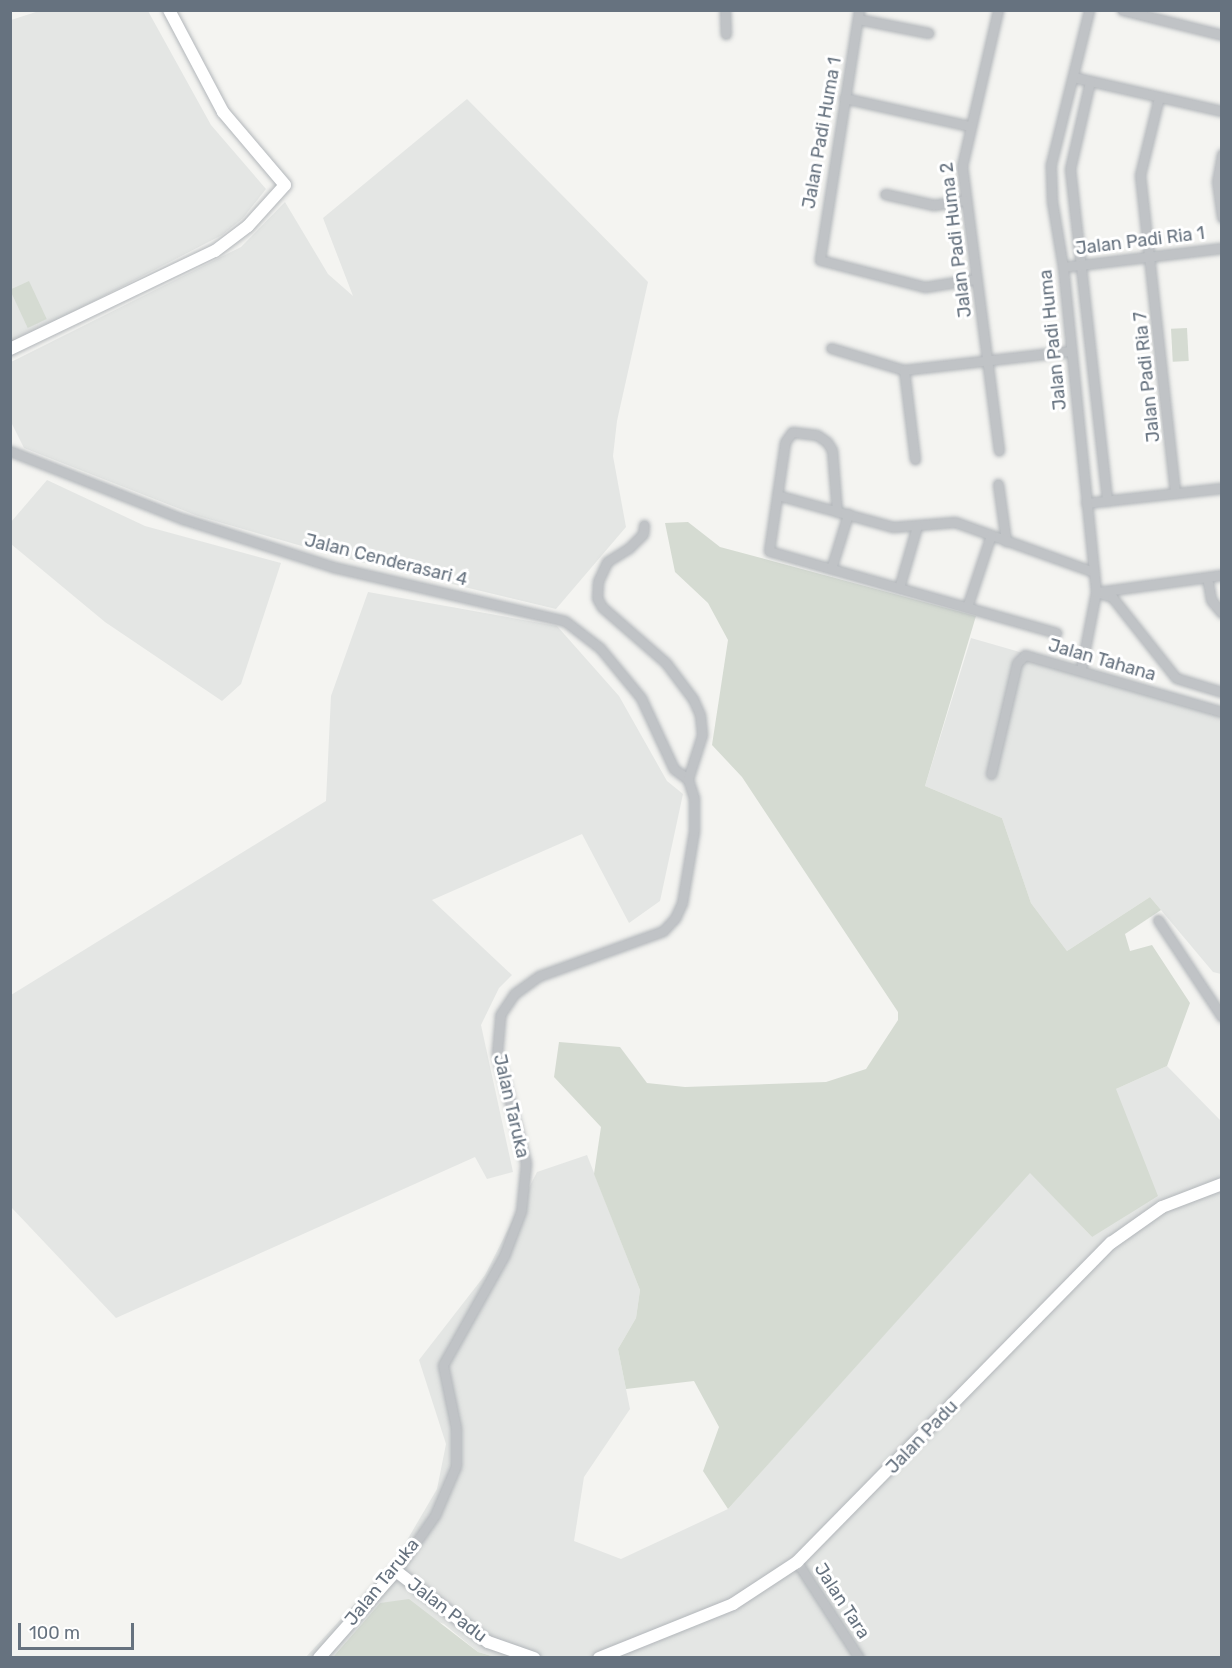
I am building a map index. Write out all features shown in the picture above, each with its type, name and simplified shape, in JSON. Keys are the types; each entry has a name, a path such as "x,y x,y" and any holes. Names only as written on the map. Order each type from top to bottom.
{"street":[{"path":"10,349 215,251 248,226 285,185 223,112 169,10"},
{"path":"725,10 726,34"},
{"name":"Jalan Padi Huma 2","path":"998,10 962,152 964,200 989,361 999,451"},
{"name":"Jalan Padi Huma","path":"1081,669 1096,592 1063,267 1052,201 1051,164 1089,10"},
{"path":"1122,10 1221,35"},
{"path":"858,14 929,33"},
{"name":"Jalan Padi Huma 1","path":"858,14 820,260 925,287 975,279"},
{"path":"1073,77 1221,111"},
{"name":"Jalan Padi Huma","path":"1090,81 1070,170 1107,501"},
{"name":"Jalan Padi Ria 7","path":"1159,97 1140,175 1151,257 1175,493"},
{"path":"844,98 969,126"},
{"path":"1221,154 1217,181 1221,218"},
{"path":"885,194 934,205 964,200"},
{"name":"Jalan Padi Ria 1","path":"1063,267 1221,248"},
{"path":"831,348 904,370 1070,351"},
{"path":"904,370 915,459"},
{"path":"1073,380 1094,378"},
{"path":"837,512 832,450 817,435 800,430 792,432 785,442 768,549 1057,633"},
{"name":"Jalan Cenderasari 4","path":"10,451 183,519 333,567 565,621 600,648 641,698 674,769 688,779"},
{"path":"998,484 1006,541"},
{"path":"1086,503 1221,488"},
{"path":"777,495 893,527 955,522 1094,572"},
{"path":"831,569 848,514"},
{"path":"644,525 643,534 629,548 607,562 598,581 597,598 602,607 666,663 693,699 700,715 702,735 688,779"},
{"path":"899,588 917,525"},
{"path":"967,607 991,535"},
{"path":"1096,592 1221,575"},
{"path":"1206,577 1211,600 1221,613"},
{"path":"1096,592 1112,597 1176,678 1221,692"},
{"name":"Jalan Tahana","path":"991,774 1021,657 1081,669 1221,712"},
{"name":"Jalan Taruka","path":"319,1658 396,1571 435,1515 456,1466 456,1428 443,1365 504,1256 521,1211 526,1163 497,1053 500,1015 514,994 539,976 663,931 675,918 682,903 694,831 694,798 688,779"},
{"path":"1158,920 1221,1017"},
{"name":"Jalan Padu","path":"599,1658 733,1604 797,1562 1111,1243 1162,1207 1221,1184"},
{"name":"Jalan Tara","path":"797,1562 859,1658"},
{"name":"Jalan Padu","path":"396,1571 488,1642 534,1658"}],"shaded area":[{"path":"39,11 148,11 211,125 266,189 243,218 222,235 11,344 11,20"},
{"path":"467,99 648,282 617,421 613,456 626,527 556,609 340,557 198,516 24,448 11,422 11,362 241,247 285,202 328,274 353,296 323,218"},
{"path":"29,281 47,319 28,328 10,290"},
{"path":"1187,328 1189,361 1173,362 1171,329"},
{"path":"47,480 145,526 281,563 241,684 222,701 105,622 11,544 11,522"},
{"path":"688,522 720,547 976,616 925,786 1002,818 1031,903 1067,951 1150,897 1161,910 1125,934 1130,951 1152,945 1190,1003 1167,1066 1116,1089 1158,1196 1092,1237 1030,1173 728,1509 703,1471 719,1427 694,1381 626,1389 618,1349 636,1318 640,1290 594,1174 601,1127 554,1077 559,1042 620,1047 647,1083 685,1087 826,1082 866,1069 898,1020 898,1012 742,777 712,745 728,640 708,603 675,572 665,523"},
{"path":"368,592 557,626 619,696 667,781 683,794 660,901 629,923 582,834 432,900 512,975 499,988 481,1025 513,1172 487,1179 475,1157 116,1318 11,1207 11,995 326,801 331,696"},
{"path":"971,638 1221,710 1221,974 1213,972 1150,897 1067,951 1031,903 1002,818 925,786"},
{"path":"1167,1066 1221,1121 1221,1657 495,1657 478,1652 444,1624 380,1603 333,1657 305,1658 396,1559 437,1489 446,1444 419,1360 485,1275 537,1172 587,1155 640,1290 636,1318 618,1349 630,1409 584,1477 574,1541 621,1559 728,1509 1030,1172 1092,1237 1116,1089"},
{"path":"409,1599 478,1652 495,1657 333,1657 380,1603"}]}
